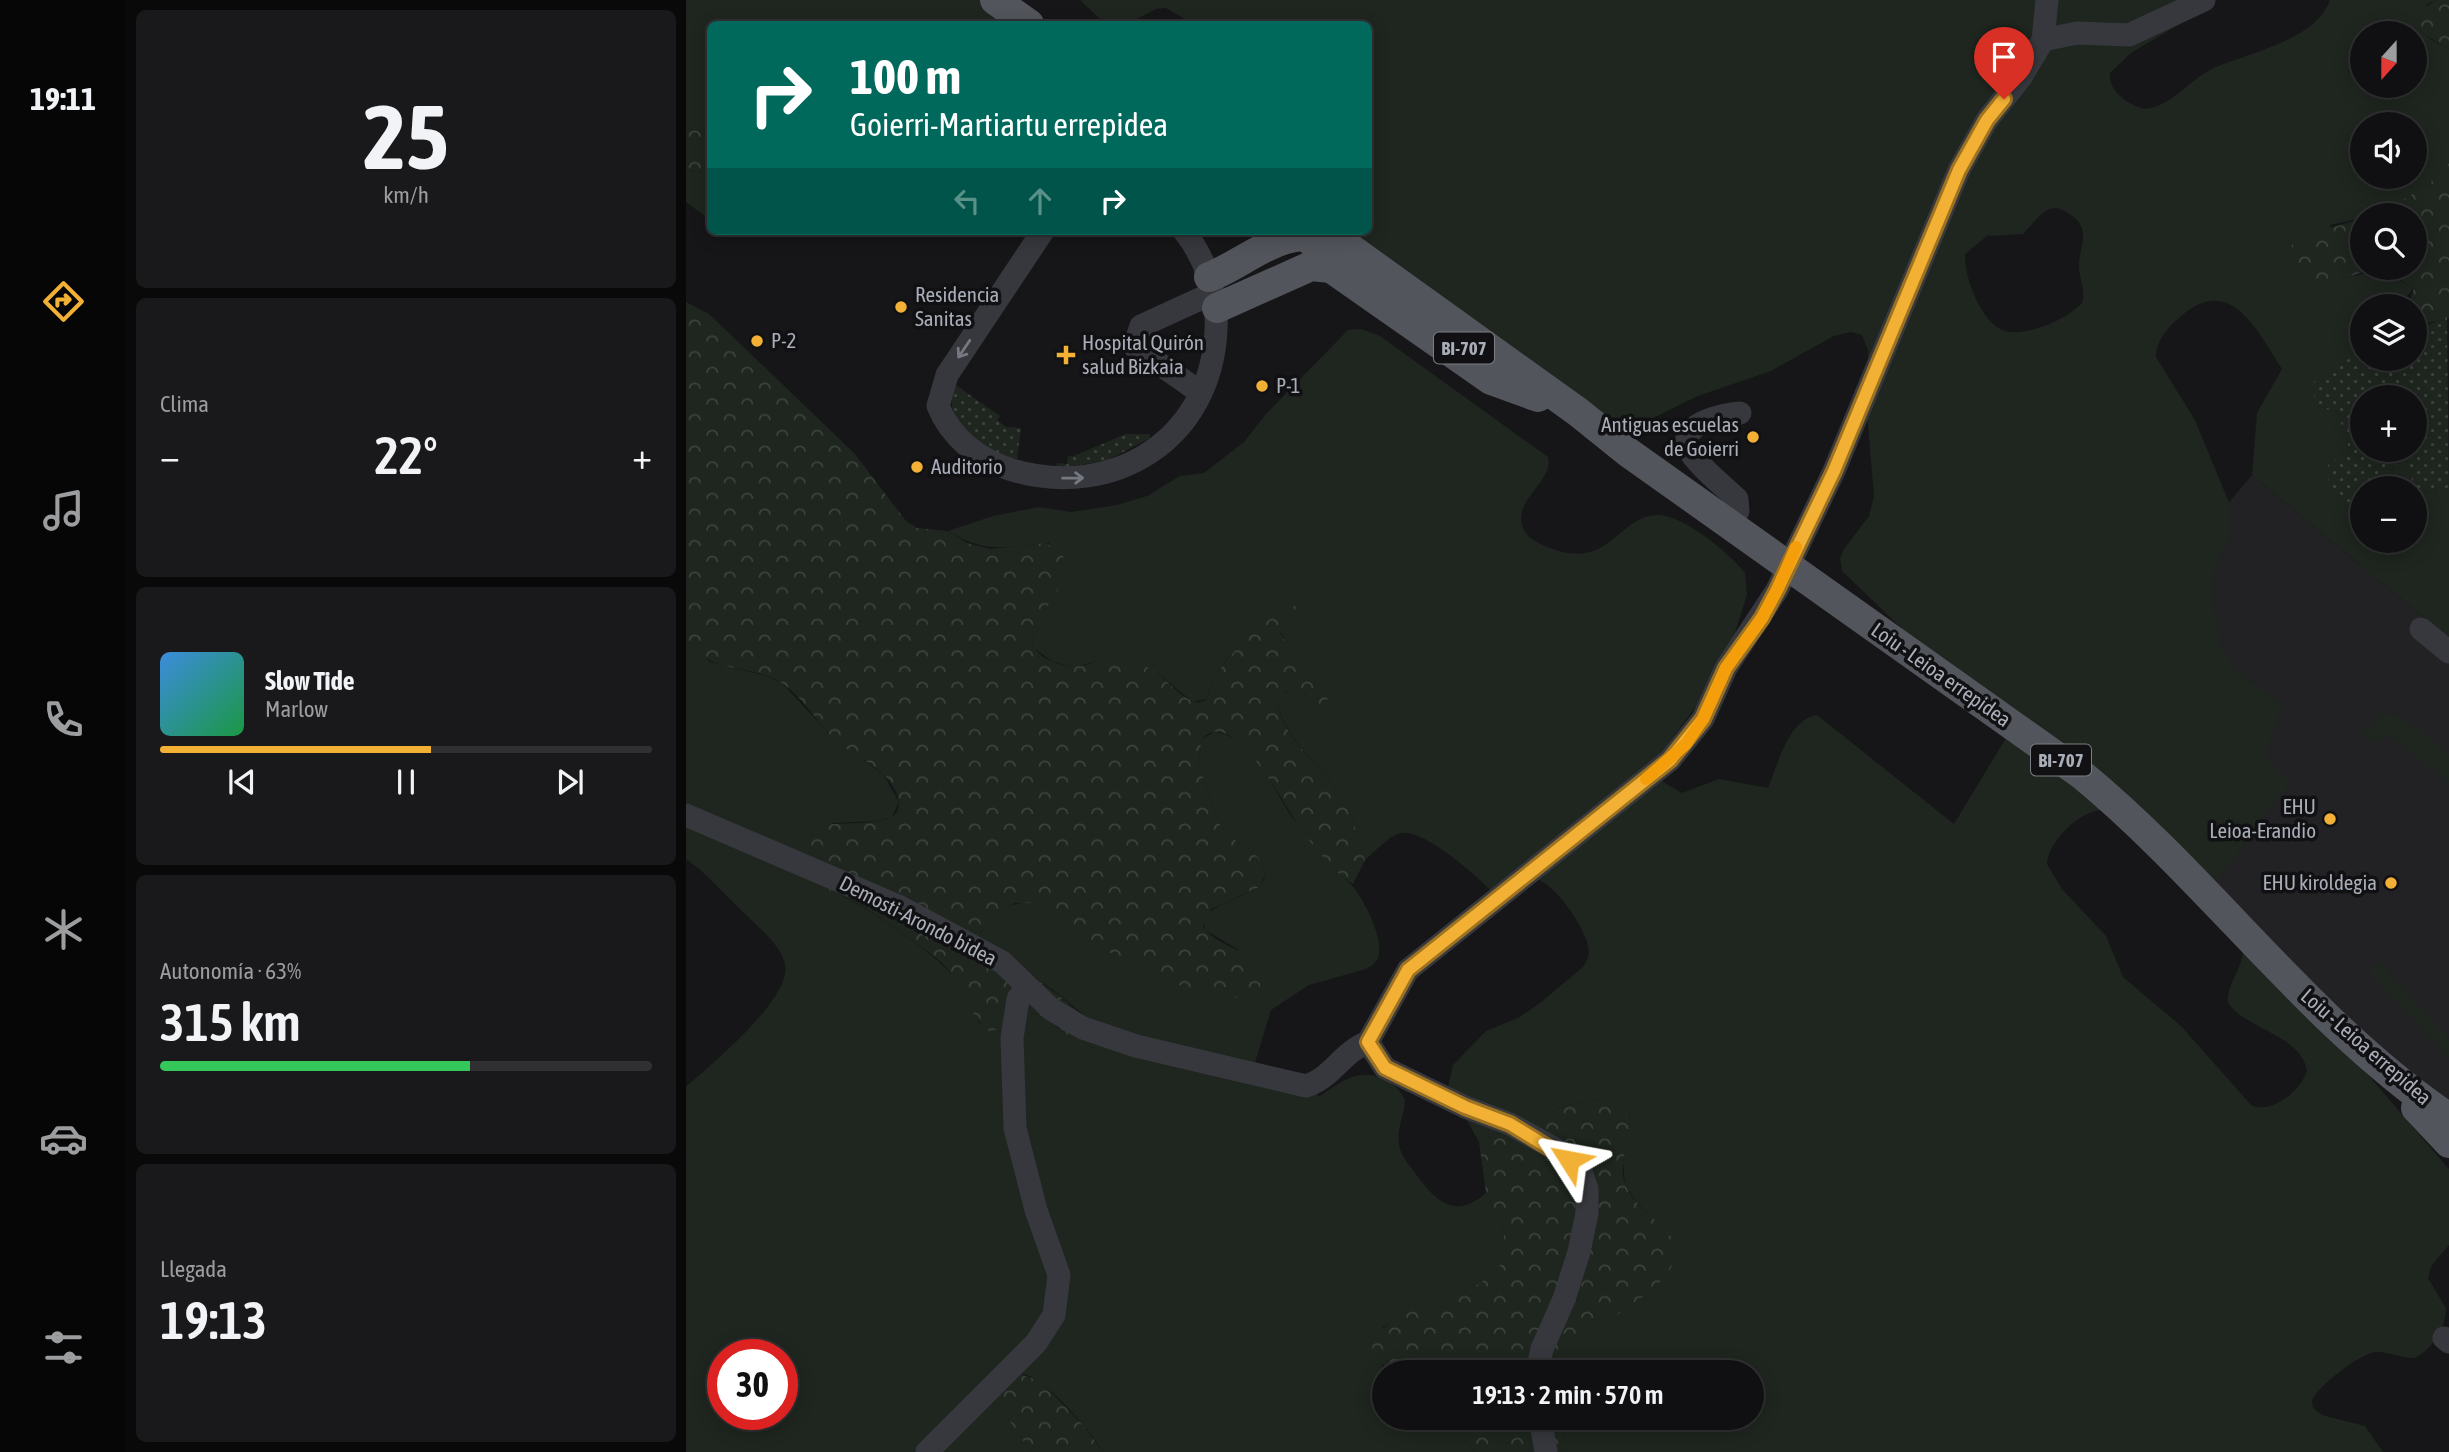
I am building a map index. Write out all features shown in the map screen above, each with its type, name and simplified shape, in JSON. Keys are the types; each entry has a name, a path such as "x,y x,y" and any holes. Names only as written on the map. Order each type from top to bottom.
{"main road":[{"path":"995,0 1025,21"},
{"path":"1213,293 1254,248 1302,235"},
{"name":"Loiu - Leioa errepidea","path":"1311,235 1372,286 1538,397 1629,453"},
{"name":"Loiu - Leioa errepidea","path":"1313,235 1417,307 1460,328 1578,412 1629,453 2081,774 2129,813 2329,1020 2374,1061 2449,1118"},
{"path":"1254,248 1238,279 1241,285 1254,292"},
{"path":"1213,293 1254,292 1311,266 1331,268 1491,380 1538,397"},
{"path":"2374,1061 2449,1143"}],"street":[{"path":"1540,1360 1579,1252 1587,1213 1587,1189 1580,1169 1557,1150 1510,1124 1465,1107 1385,1068 1368,1042 1408,970 1670,760 1686,744 1703,719 1726,668 1762,618 1834,471 1959,170 1987,120 2021,77 2043,40 2047,0"},
{"path":"2043,40 2077,33 2129,35 2204,0"},
{"path":"1040,235 947,374 938,406 952,432 984,459 1030,475 1057,478 1100,476 1122,468 1150,453 1168,438 1195,408 1215,352 1213,293 1186,235"},
{"path":"1201,393 1134,346 1141,326 1213,293"},
{"path":"1728,524 1738,511 1737,499 1690,452 1688,441 1693,429 1710,418 1740,413"},
{"path":"2421,629 2449,652"},
{"name":"Demosti-Arondo bidea","path":"686,815 898,906 1002,962 1051,1009 1083,1028 1136,1046 1306,1086 1321,1082 1353,1048 1368,1042"},
{"path":"927,1452 1036,1343 1054,1315 1059,1275 1037,1210 1015,1128 1012,1038 1018,999 1027,988"},
{"path":"1542,1430 1546,1452"}],"shaded area":[{"name":"EHU Leioa-Erandio","path":"2252,475 2449,638 2449,1105 2356,1033 2185,851 2092,666"}],"green space":[{"path":"686,0 992,0 1016,21 707,21 707,139 702,132 686,128"},
{"path":"1080,0 2176,0 2185,21 2131,53 2110,73 2112,86 2120,96 2145,109 2171,99 2210,70 2295,36 2322,14 2330,0 2437,0 2427,4 2421,21 2350,21 2350,98 2427,98 2427,36 2449,49 2449,163 2427,185 2427,112 2350,112 2350,189 2422,189 2400,203 2350,203 2350,220 2330,225 2329,284 2350,277 2350,280 2397,280 2414,288 2409,294 2350,294 2350,357 2315,405 2338,413 2350,452 2329,490 2350,511 2350,553 2427,553 2427,492 2449,493 2449,638 2252,475 2257,413 2282,369 2263,338 2240,312 2228,303 2214,301 2198,305 2167,330 2160,340 2156,357 2195,420 2230,505 2231,531 2213,575 2210,592 2221,646 2237,672 2281,704 2267,754 2272,765 2290,783 2204,897 2105,810 2086,815 2068,828 2054,845 2047,864 2062,889 2106,936 2123,977 2181,1026 2251,1105 2268,1107 2285,1099 2299,1085 2307,1070 2294,1048 2247,1020 2228,1003 2243,949 2350,1054 2449,1169 2449,1245 2432,1265 2428,1278 2446,1308 2444,1323 2437,1338 2427,1350 2414,1358 2380,1352 2368,1354 2331,1379 2312,1400 2313,1408 2322,1415 2365,1426 2383,1452 1566,1452 1563,1430 1764,1430 1764,1360 1566,1360 1578,1342 1652,1289 1664,1277 1669,1265 1674,1241 1635,1200 1625,1185 1623,1162 1630,1114 1611,1097 1568,1105 1479,1142 1448,1087 1453,1065 1486,1031 1518,1018 1583,967 1589,953 1577,920 1561,898 1544,882 1536,879 1496,896 1452,856 1423,838 1411,834 1401,833 1391,837 1365,860 1345,802 1288,730 1277,702 1281,695 1287,692 1298,692 1306,696 1318,709 1310,666 1298,656 1280,632 1306,610 1266,629 1242,645 1222,665 1207,699 1193,702 1156,672 1105,659 1075,667 1053,662 1034,648 1032,633 1037,621 1060,587 1056,550 1049,543 986,546 962,539 948,531 993,516 1039,507 1071,512 1117,505 1147,496 1180,476 1204,473 1244,442 1266,414 1348,330 1361,329 1380,336 1548,457 1545,474 1521,515 1523,529 1534,540 1567,553 1584,553 1610,542 1643,518 1667,516 1705,536 1745,573 1747,595 1733,639 1699,702 1663,751 1660,780 1682,793 1719,779 1768,788 1791,734 1807,718 1817,715 1954,824 2021,713 1918,644 1842,571 1840,558 1869,516 1874,496 1868,425 1868,350 1862,335 1851,332 1834,336 1771,371 1698,396 1641,424 1619,428 1348,235 1372,235 1372,21 1188,21 1166,8 1156,9 1133,21 1099,18","holes":["2057,208 2070,214 2082,227 2079,260 2082,303 2067,315 2033,330 2011,332 1994,325 1980,307 1970,285 1965,254 1987,236 2023,234 2042,214 2051,209"]},
{"path":"2437,0 2449,0 2449,49 2427,36 2427,21 2416,21 2421,9"},
{"path":"686,128 702,132 707,139 707,162 700,173 686,170"},
{"path":"707,162 707,218 686,202 686,170 700,173"},
{"path":"2449,163 2449,318 2427,323 2427,294 2412,294 2414,288 2400,280 2427,280 2427,203 2397,203 2421,189 2427,189"},
{"path":"2350,222 2350,276 2320,285 2304,280 2291,260 2292,244 2297,237"},
{"path":"686,302 709,314 854,453 906,521 917,528 948,531 967,543 990,549 1046,543 1061,553 1066,565 1064,578 1034,632 1035,649 1051,661 1078,666 1103,659 1141,664 1157,673 1184,696 1199,702 1207,699 1220,668 1253,633 1280,613 1303,604 1306,610 1280,633 1322,679 1329,697 1318,709 1304,694 1286,692 1277,702 1281,716 1296,742 1345,802 1365,860 1353,884 1345,879 1302,831 1244,747 1229,735 1215,732 1202,739 1198,762 1218,822 1227,834 1258,857 1266,874 1259,887 1211,909 1203,926 1221,942 1252,959 1258,967 1261,979 1258,995 1221,999 1194,994 1157,971 1106,951 1030,903 1015,903 997,913 981,931 980,940 1066,1001 1109,1048 1083,1045 1045,1018 1029,1013 1017,1017 1001,1028 989,1031 977,1018 954,978 940,961 855,902 805,882 778,865 803,833 823,825 871,822 891,817 897,812 899,800 885,776 835,740 805,705 780,682 706,658 686,639"},
{"path":"2447,317 2449,493 2427,492 2427,476 2410,476 2402,462 2427,462 2427,385 2350,385 2350,452 2338,413 2315,405 2314,382 2350,351 2350,371 2427,371 2427,325"},
{"path":"954,384 1000,416 997,420 1006,427 1021,428 1017,459 989,449 963,428 952,408"},
{"path":"1126,434 1150,434 1150,438 1106,461 1056,468 1057,463 1067,464 1068,456 1074,456"},
{"path":"2350,452 2350,462 2400,462 2389,472 2390,476 2350,476 2350,511 2329,490 2328,463"},
{"path":"2403,462 2411,476 2390,476 2389,472"},
{"path":"686,639 710,662 767,676 783,684 833,738 883,774 899,802 892,817 878,821 832,823 837,893 884,920 935,958 960,986 980,1024 1029,1013 1045,1018 1076,1041 1095,1048 1090,1020 1052,989 980,940 985,924 1005,908 1030,903 1166,976 1239,950 1205,930 1204,918 1219,906 1257,887 1266,874 1258,857 1227,834 1218,822 1198,762 1202,739 1214,732 1240,743 1260,765 1298,825 1358,893 1375,928 1379,950 1377,960 1366,969 1309,985 1271,1010 1254,1066 1320,1096 1359,1075 1377,1076 1389,1082 1400,1091 1405,1100 1398,1138 1400,1148 1422,1183 1438,1199 1455,1206 1475,1201 1486,1193 1504,1230 1504,1259 1493,1273 1465,1293 1383,1327 1382,1360 1372,1360 1372,1430 1458,1430 1475,1452 1103,1452 1089,1431 1067,1407 1044,1386 1024,1374 984,1394 1008,1419 1031,1452 686,1452 686,1087 764,1012 784,978 785,964 779,950 768,937 686,859"},
{"path":"2391,714 2410,722 2449,754 2449,783 2388,733 2378,744 2362,732 2381,715"},
{"path":"2379,962 2449,1039 2449,1058 2369,972"},
{"path":"1611,1097 1624,1101 1630,1118 1623,1167 1626,1187 1676,1245 1673,1264 1662,1280 1585,1338 1567,1360 1380,1360 1372,1348 1380,1332 1393,1321 1474,1287 1491,1275 1504,1259 1504,1230 1486,1193 1479,1142 1568,1105"},
{"path":"1017,1373 1040,1381 1083,1425 1103,1452 1031,1452 1008,1419 984,1394"},
{"path":"1458,1430 1563,1430 1566,1452 1475,1452"}],"slow traffic":[{"path":"1646,779 1686,744 1703,719 1726,668 1762,618 1796,547"}],"place":[{"name":"Residencia Sanitas","path":"901,307"},
{"name":"P-2","path":"757,341"},
{"name":"Hospital Quirón salud Bizkaia","path":"1066,355"},
{"name":"P-1","path":"1262,386"},
{"name":"Antiguas escuelas de Goierri","path":"1753,437"},
{"name":"Auditorio","path":"917,467"},
{"name":"EHU Leioa-Erandio","path":"2330,819"},
{"name":"EHU kiroldegia","path":"2391,883"}],"route":[{"path":"1569,1160 1557,1150 1510,1124 1465,1107 1385,1068 1368,1042 1408,970 1670,760 1686,744 1703,719 1726,668 1762,618 1777,590 1834,471 1959,170 1987,120 2004,99"}]}
